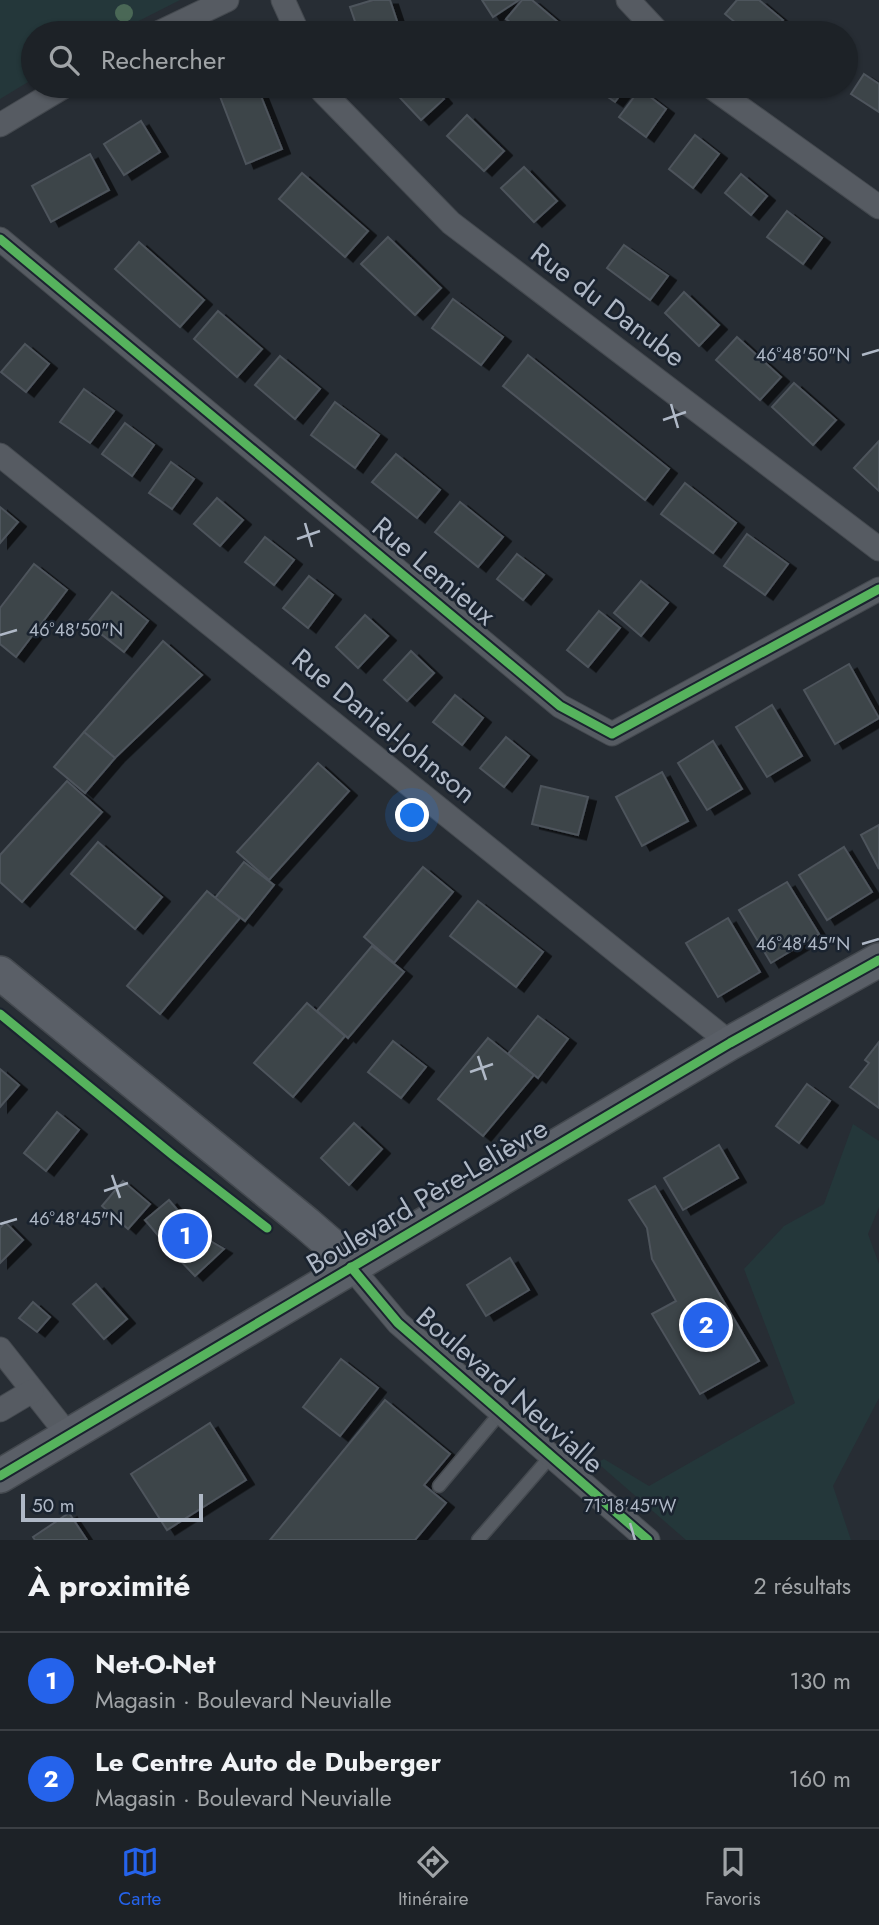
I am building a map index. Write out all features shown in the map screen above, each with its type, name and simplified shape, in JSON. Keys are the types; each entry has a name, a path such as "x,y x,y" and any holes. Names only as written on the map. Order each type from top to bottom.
{"main road":[{"name":"Boulevard Père-Lelièvre","path":"0,1476 730,1043 879,960"},
{"name":"Boulevard Neuvialle","path":"0,972 307,1224 351,1267"}],"street":[{"path":"183,21 227,0"},
{"path":"283,0 293,21"},
{"path":"628,0 648,21"},
{"path":"0,125 45,98"},
{"name":"Rue du Danube","path":"329,98 451,223 879,549"},
{"path":"727,98 879,206"},
{"name":"Rue Lemieux","path":"0,239 560,706 612,734 879,589"},
{"name":"Rue Daniel-Johnson","path":"0,455 730,1043"},
{"name":"Boulevard Neuvialle","path":"351,1267 398,1323 648,1540"},
{"path":"0,1349 68,1435"},
{"path":"0,1410 32,1391"}],"lane":[{"path":"439,1486 500,1412"},
{"path":"478,1540 551,1456"}],"shaded area":[{"path":"0,0 180,0 139,21 21,21 21,86 0,99"},
{"path":"853,1124 879,1141 879,1207 868,1234 879,1264 879,1398 833,1486 851,1540 686,1540 601,1466 600,1461 604,1459 649,1486 795,1403 744,1269 784,1226 824,1204"}],"building":[{"path":"373,0 390,0 397,21 355,21 350,7"},
{"path":"482,0 519,0 493,17"},
{"path":"522,0 532,0 557,21 509,21 506,19"},
{"path":"737,0 759,0 783,20 733,21 725,14"},
{"path":"864,74 879,84 879,112 857,98 858,83"},
{"path":"221,98 262,98 282,149 246,164"},
{"path":"400,98 443,98 444,99 421,120"},
{"path":"633,98 652,98 666,109 646,137 619,117"},
{"path":"467,115 504,151 484,171 447,136"},
{"path":"141,121 160,152 124,175 104,144"},
{"path":"695,135 719,154 693,188 669,169"},
{"path":"90,154 109,190 51,222 32,186"},
{"path":"524,167 557,201 534,222 501,188"},
{"path":"302,173 368,231 345,257 279,199"},
{"path":"741,174 767,196 751,215 725,193"},
{"path":"787,211 822,238 803,264 767,237"},
{"path":"388,237 441,288 415,315 361,264"},
{"path":"139,242 204,300 180,327 115,269"},
{"path":"624,245 668,276 650,300 607,268"},
{"path":"684,292 719,325 699,346 665,313"},
{"path":"453,299 503,337 481,365 432,328"},
{"path":"218,311 262,349 237,377 194,339"},
{"path":"737,337 781,377 760,400 716,360"},
{"path":"25,344 49,364 26,392 1,372"},
{"path":"528,355 669,469 645,500 503,386"},
{"path":"280,356 320,389 295,419 255,385"},
{"path":"794,383 836,420 813,445 772,407"},
{"path":"84,389 114,411 90,443 60,422"},
{"path":"335,402 379,435 355,468 311,435"},
{"path":"125,423 154,445 132,476 102,454"},
{"path":"879,441 879,491 854,468"},
{"path":"396,454 440,490 417,518 372,482"},
{"path":"171,462 194,479 172,509 149,493"},
{"path":"685,483 736,523 713,553 661,514"},
{"path":"217,498 243,520 220,546 194,524"},
{"path":"460,502 503,537 478,567 435,532"},
{"path":"0,507 18,522 0,543"},
{"path":"747,534 788,564 765,595 724,566"},
{"path":"265,537 294,560 274,585 245,562"},
{"path":"517,554 544,575 523,600 497,579"},
{"path":"34,564 67,590 16,657 0,644 0,608"},
{"path":"309,576 333,595 308,628 283,608"},
{"path":"641,581 668,603 641,636 614,613"},
{"path":"112,592 148,621 124,652 87,623"},
{"path":"599,611 620,628 588,667 567,650"},
{"path":"365,615 388,636 358,668 336,647"},
{"path":"163,641 202,675 115,758 84,732"},
{"path":"411,651 434,673 407,701 384,680"},
{"path":"849,664 879,718 835,744 804,690"},
{"path":"455,695 483,718 462,745 433,722"},
{"path":"772,705 802,756 767,777 736,727"},
{"path":"84,732 115,758 85,793 54,767"},
{"path":"506,737 529,756 504,787 480,768"},
{"path":"713,741 742,789 707,810 678,763"},
{"path":"318,763 349,791 269,880 237,852"},
{"path":"662,772 688,821 642,846 616,797"},
{"path":"67,781 102,812 22,902 0,882 0,855"},
{"path":"541,786 588,797 578,835 532,824"},
{"path":"879,825 879,869 861,835"},
{"path":"98,842 162,897 135,929 71,874"},
{"path":"844,847 872,892 827,920 799,875"},
{"path":"244,862 274,885 245,921 215,898"},
{"path":"423,867 453,892 394,963 364,937"},
{"path":"787,882 819,934 771,963 739,910"},
{"path":"207,891 240,918 160,1014 127,986"},
{"path":"478,901 543,952 516,987 450,936"},
{"path":"728,918 760,972 718,997 686,943"},
{"path":"372,946 404,972 348,1038 317,1011"},
{"path":"307,1003 345,1036 293,1097 254,1063"},
{"path":"538,1016 568,1039 538,1078 508,1054"},
{"path":"488,1038 534,1075 483,1136 438,1099"},
{"path":"393,1041 426,1067 401,1098 368,1072"},
{"path":"879,1042 879,1108 850,1087 869,1063 865,1060"},
{"path":"0,1069 19,1085 0,1107"},
{"path":"807,1084 830,1101 799,1143 776,1126"},
{"path":"57,1112 79,1130 46,1171 24,1153"},
{"path":"354,1123 382,1149 349,1185 321,1158"},
{"path":"719,1145 738,1178 683,1210 664,1178"},
{"path":"123,1181 150,1204 128,1229 102,1206"},
{"path":"655,1186 759,1361 700,1394 652,1314 676,1301 652,1259 647,1228 629,1200"},
{"path":"169,1200 197,1233 173,1253 145,1220"},
{"path":"5,1222 23,1240 0,1263 0,1228"},
{"path":"197,1233 224,1249 195,1276 173,1253"},
{"path":"510,1258 529,1290 486,1316 467,1285"},
{"path":"96,1284 127,1319 104,1339 73,1304"},
{"path":"33,1302 50,1317 37,1332 19,1318"},
{"path":"341,1359 378,1388 340,1436 303,1407"},
{"path":"385,1400 450,1454 424,1485 446,1503 415,1540 270,1540"},
{"path":"210,1423 246,1480 167,1530 131,1474"},
{"path":"69,1513 87,1540 35,1540 33,1537"}],"cycle path":[{"path":"0,239 560,706 612,734 879,589"},
{"path":"0,1476 730,1043 879,960"},
{"path":"0,1014 267,1228"},
{"path":"351,1267 398,1323 648,1540"}],"place":[{"name":"Net-O-Net","path":"185,1236"},
{"name":"Le Centre Auto de Duberger","path":"706,1325"}]}
